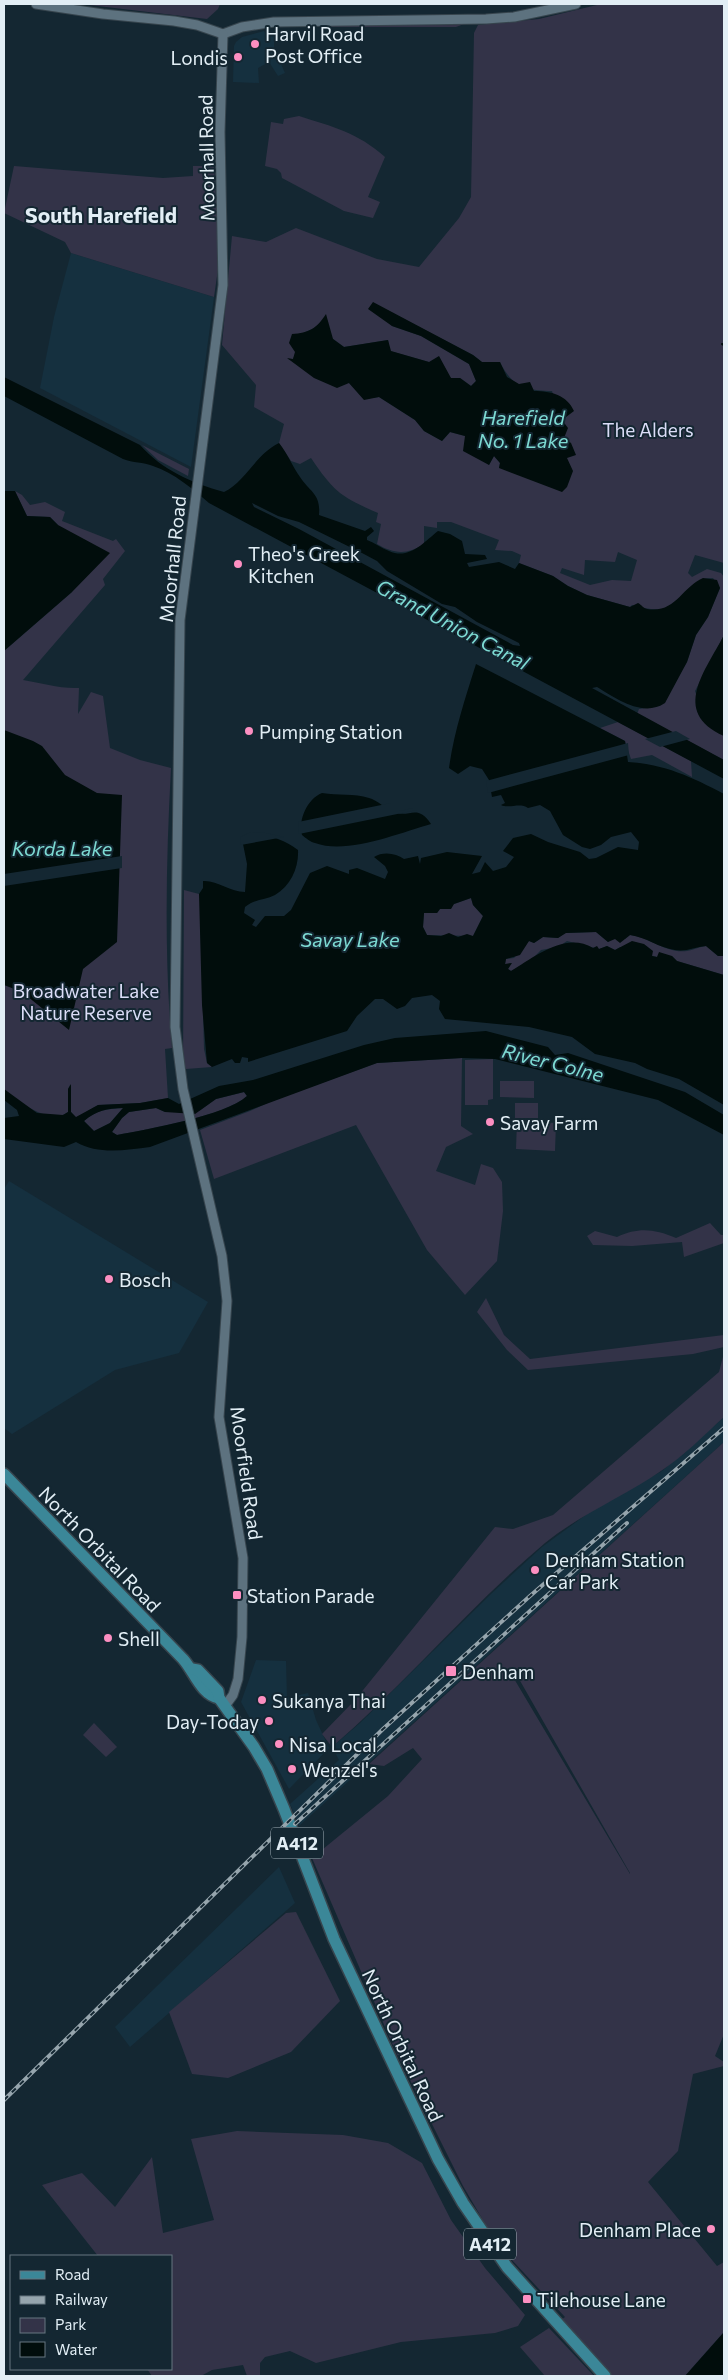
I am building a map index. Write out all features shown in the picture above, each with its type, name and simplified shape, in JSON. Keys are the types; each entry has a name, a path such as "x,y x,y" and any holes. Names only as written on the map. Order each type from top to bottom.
{"main road":[{"name":"North Orbital Road","path":"4,1474 192,1669 198,1670 218,1691 222,1702 267,1769 334,1939 417,2116 450,2181 484,2236 507,2267 605,2376"}],"street":[{"path":"36,4 103,14 174,21 196,25 223,34 242,27 274,22 514,17 576,4"},
{"name":"Moorhall Road","path":"199,1153 183,1089 175,1028 180,620 224,268 220,132 223,34"},
{"name":"Moorfield Road","path":"199,1153 222,1256 227,1301 219,1417 245,1579 238,1679 233,1695 222,1702"}],"shaded area":[{"path":"264,31 268,36 274,36 274,49 285,73 278,76 269,62 258,68 259,83 233,82 234,46 236,42 242,37"},
{"path":"71,253 214,297 191,467 40,388 54,317"},
{"path":"9,1181 208,1302 179,1353 115,1370 12,1434 4,1428 4,1189"},
{"path":"724,1417 724,1442 299,1826 290,1804 339,1760 332,1747 360,1723 492,1593 542,1547 598,1506 662,1471"},
{"path":"256,1660 286,1661 287,1698 308,1693 316,1720 329,1748 289,1789 241,1702"},
{"path":"279,1867 295,1903 130,2047 115,2027"}],"green space":[{"path":"81,4 220,4 218,9 207,19"},
{"name":"The Alders","path":"601,4 724,4 724,563 695,555 688,573 692,577 707,569 721,573 724,577 724,635 695,691 706,724 724,736 724,760 637,714 639,709 660,706 687,662 696,635 708,617 720,588 713,578 705,578 693,585 674,605 668,608 654,609 632,605 630,607 587,595 553,576 519,563 521,555 512,551 495,550 499,540 451,522 437,522 437,528 424,526 424,544 418,548 400,552 389,550 377,544 381,524 376,522 378,513 339,492 326,479 311,458 300,464 291,461 279,443 284,424 254,407 256,385 222,345 232,236 266,242 296,228 377,259 419,267 459,218 471,197 474,33 478,25 539,19","holes":["373,303 473,355 482,362 500,362 510,377 521,386 535,390 552,391 561,419 567,458 499,468 500,463 494,456 489,465 465,436 450,432 442,441 424,431 415,420 379,397 364,399 349,383 288,359 293,359 303,333 317,327 344,347 388,340 390,351 429,362 451,378 460,378 471,386 476,381 469,364 421,336 392,326","618,552 637,560 631,581 612,580 590,585 560,573 562,568 584,575 585,560 615,562"]},
{"path":"464,24 456,27 331,27 332,25"},
{"path":"299,116 334,127 354,136 385,157 368,197 380,202 373,218 344,211 282,178 281,173 277,169 265,166 271,122 283,124 284,119"},
{"path":"14,166 163,178 193,176 193,166 214,166 219,262 214,297 71,253 65,242 4,213"},
{"path":"142,445 189,469 188,476 158,460"},
{"name":"Broadwater Lake Nature Reserve","path":"15,491 22,495 30,505 45,502 65,512 62,521 113,541 116,539 125,551 103,579 105,585 23,680 58,687 79,688 78,714 91,692 103,696 110,748 140,760 171,768 167,908 169,1013 172,1048 165,1049 168,1098 140,1103 98,1105 76,1118 71,1112 70,1085 68,1089 68,1112 60,1116 43,1114 34,1110 17,1100 4,1089 4,651 72,592 58,525 50,517 27,516"},
{"path":"618,722 691,761 692,777 652,755 631,759 625,741 600,728"},
{"path":"184,890 199,894 200,897 204,1049 207,1063 212,1067 186,1069 183,1063"},
{"path":"471,898 473,905 483,916 473,936 427,935 423,927 424,913 437,913 440,909"},
{"path":"596,932 608,942 611,939 625,939 630,935 672,950 687,951 706,946 718,956 724,956 724,975 677,961 672,956 657,957 620,947 615,950 607,946 599,949 567,941 558,947 541,950 531,960 511,971 508,969 511,963 505,965 506,959 514,958 529,941 534,943 543,937 558,938 565,933"},
{"path":"258,976 261,978 260,1007 258,1010 254,1008 253,978"},
{"path":"462,1058 461,1126 473,1134 446,1147 436,1171 475,1185 481,1164 493,1168 502,1182 503,1211 497,1261 465,1295 427,1250 356,1125 214,1179 200,1130 274,1100 377,1063"},
{"path":"493,1059 493,1099 488,1100 488,1105 465,1105 465,1060"},
{"path":"500,1081 534,1081 534,1098 500,1097"},
{"path":"244,1092 247,1096 236,1103 204,1116 117,1135 112,1132 129,1112 156,1108 165,1112 199,1111 216,1099"},
{"path":"515,1103 538,1103 538,1118 515,1118"},
{"path":"123,1108 110,1123 94,1131 84,1121 93,1114 102,1111"},
{"path":"517,1121 556,1123 555,1151 516,1149"},
{"path":"710,1223 721,1235 724,1235 724,1243 684,1257 682,1242 632,1246 593,1245 587,1236 595,1231 617,1237 646,1230 676,1238"},
{"path":"486,1298 504,1335 530,1359 724,1335 724,1347 693,1354 528,1370 507,1350 477,1312"},
{"path":"724,1353 724,1417 669,1465 573,1523 545,1543 490,1592 386,1697 332,1747 322,1734 355,1700 495,1527 513,1529 553,1515 719,1372"},
{"path":"724,1442 724,2034 715,2056 724,2062 724,2066 693,2074 678,2151 648,2182 717,2266 724,2262 724,2332 685,2376 606,2376 557,2323 565,2317 497,2244 463,2186 395,2050 312,1858 388,1796 422,1759 413,1748 384,1766 369,1764","holes":["515,1672 630,1873 513,1677 505,1677"]},
{"path":"94,1723 117,1747 106,1757 83,1735"},
{"path":"296,1912 340,2001 291,2052 228,2078 192,2074 169,2012 286,1913"},
{"path":"237,2131 343,2135 388,2143 422,2163 451,2220 485,2268 525,2315 518,2326 495,2333 401,2342 316,2363 290,2351 265,2357 260,2363 260,2376 247,2376 243,2365 212,2370 201,2376 152,2376 148,2370 172,2370 172,2255 97,2255 42,2185 82,2173 115,2207 152,2157 163,2233 214,2220 191,2139"},
{"path":"549,2328 594,2376 545,2376 520,2347"}],"water":[{"name":"Harefield No. 1 Lake","path":"373,302 473,355 482,362 500,362 507,377 519,384 530,382 534,391 552,393 567,401 574,411 562,420 568,428 564,438 571,443 576,455 567,458 573,471 567,487 562,492 499,468 500,463 494,456 489,465 463,451 465,436 450,432 442,441 424,431 415,420 379,397 364,400 349,383 337,388 314,378 287,358 293,359 295,352 289,343 292,334 312,329 326,314 333,339 344,347 388,340 391,351 429,362 439,356 451,378 460,378 471,386 476,381 469,364 421,336 392,326 368,309"},
{"name":"Grand Union Canal","path":"4,377 140,445 158,462 189,480 224,492 239,481 264,454 279,443 300,477 317,498 319,515 365,531 371,527 374,531 367,537 367,540 396,553 409,552 415,549 438,531 450,534 462,541 465,554 485,555 487,559 467,563 469,567 499,562 515,569 519,563 553,576 587,595 630,607 638,603 647,609 665,608 703,578 717,580 720,588 708,617 696,635 687,662 665,703 656,707 639,707 621,701 597,687 592,688 724,760 724,779 209,503 176,477 161,469 123,459 4,396","holes":["252,503 278,516 299,522 377,561 387,571 442,604 455,607 477,622 519,643 520,646 513,645 299,529 254,507"]},
{"path":"4,491 15,491 27,516 50,517 58,525 110,553 72,592 4,651"},
{"path":"724,635 724,736 708,726 699,715 696,703 697,690 702,676"},
{"name":"Savay Lake","path":"476,664 625,741 628,762 654,765 678,772 724,794 724,956 718,956 706,946 679,950 669,949 630,935 620,943 615,939 608,942 596,932 566,933 558,938 543,937 534,943 529,941 520,955 506,959 505,964 512,963 508,969 511,971 550,948 572,942 593,948 597,946 599,949 607,946 615,950 632,941 644,944 653,951 652,956 657,957 659,952 672,956 677,961 724,975 724,1105 679,1079 647,1069 635,1063 595,1054 572,1037 529,1027 445,1019 439,1009 440,1001 432,995 412,998 405,1006 397,1009 383,999 375,999 357,1016 347,1031 248,1062 248,1058 242,1057 240,1063 235,1063 232,1059 212,1067 207,1063 202,1005 199,894 203,888 203,881 213,882 245,892 247,864 242,839 272,837 284,841 298,850 293,876 285,887 275,895 252,902 245,907 244,913 255,920 252,925 256,927 265,916 284,916 291,910 310,873 327,866 349,874 349,870 357,868 385,879 388,872 385,866 374,857 385,853 404,859 418,856 420,864 421,858 447,852 482,856 472,874 480,872 485,862 493,871 506,867 514,857 503,851 513,838 531,834 548,842 580,852 589,859 596,858 618,847 638,850 639,842 631,832 611,837 601,845 590,849 582,847 563,835 550,811 540,805 528,808 525,806 501,805 505,803 501,795 492,797 489,780 482,769 470,766 458,774 449,768 457,729","holes":["471,898 473,905 483,916 473,936 467,934 458,937 449,933 441,936 427,935 423,927 424,913 437,913 440,909 451,909 454,904"]},
{"name":"Korda Lake","path":"4,730 42,746 65,775 97,793 122,795 117,942 83,969 69,1030 22,992 4,985"},
{"path":"322,793 369,798 397,813 414,812 422,814 431,824 357,845 328,846 313,842 302,835 301,823 308,805"},
{"name":"River Colne","path":"486,1031 548,1047 555,1055 568,1053 685,1092 724,1115 724,1135 658,1100 495,1059 462,1058 377,1063 150,1147 103,1150 93,1149 76,1142 64,1147 4,1139 4,1118 19,1116 17,1110 4,1100 4,1089 37,1113 63,1115 68,1112 68,1089 71,1084 71,1112 76,1117 98,1105 140,1103 168,1098 179,1104 219,1086 253,1080 364,1045 395,1038","holes":["244,1092 247,1096 236,1103 204,1116 117,1135 112,1132 129,1112 156,1108 165,1112 195,1114 216,1099","123,1108 110,1123 94,1131 84,1121 102,1111"]},
{"path":"724,2332 724,2376 685,2376"}],"pier":[{"path":"676,731 690,739 660,747 645,739"},
{"path":"628,743 629,755 488,793 486,781"},
{"path":"391,803 400,811 413,808 417,810 299,834 298,822"},
{"path":"251,832 284,837 241,845 240,837"},
{"path":"122,856 122,868 4,886 4,874"}],"railway":[{"path":"4,2100 383,1729 530,1596 724,1428"},
{"path":"295,1824 627,1523"}],"place":[{"name":"Harvil Road Post Office","path":"255,44"},
{"name":"Londis","path":"238,57"},
{"name":"Theo's Greek Kitchen","path":"238,564"},
{"name":"Pumping Station","path":"249,731"},
{"name":"Savay Farm","path":"490,1122"},
{"name":"Bosch","path":"109,1279"},
{"name":"Denham Station Car Park","path":"535,1570"},
{"name":"Station Parade","path":"237,1595"},
{"name":"Shell","path":"108,1638"},
{"name":"Denham","path":"451,1671"},
{"name":"Sukanya Thai","path":"262,1700"},
{"name":"Day-Today","path":"269,1721"},
{"name":"Nisa Local","path":"279,1744"},
{"name":"Wenzel's","path":"292,1769"},
{"name":"Denham Place","path":"711,2229"},
{"name":"Tilehouse Lane","path":"527,2299"}],"district":[{"name":"South Harefield","path":"101,214"}]}
